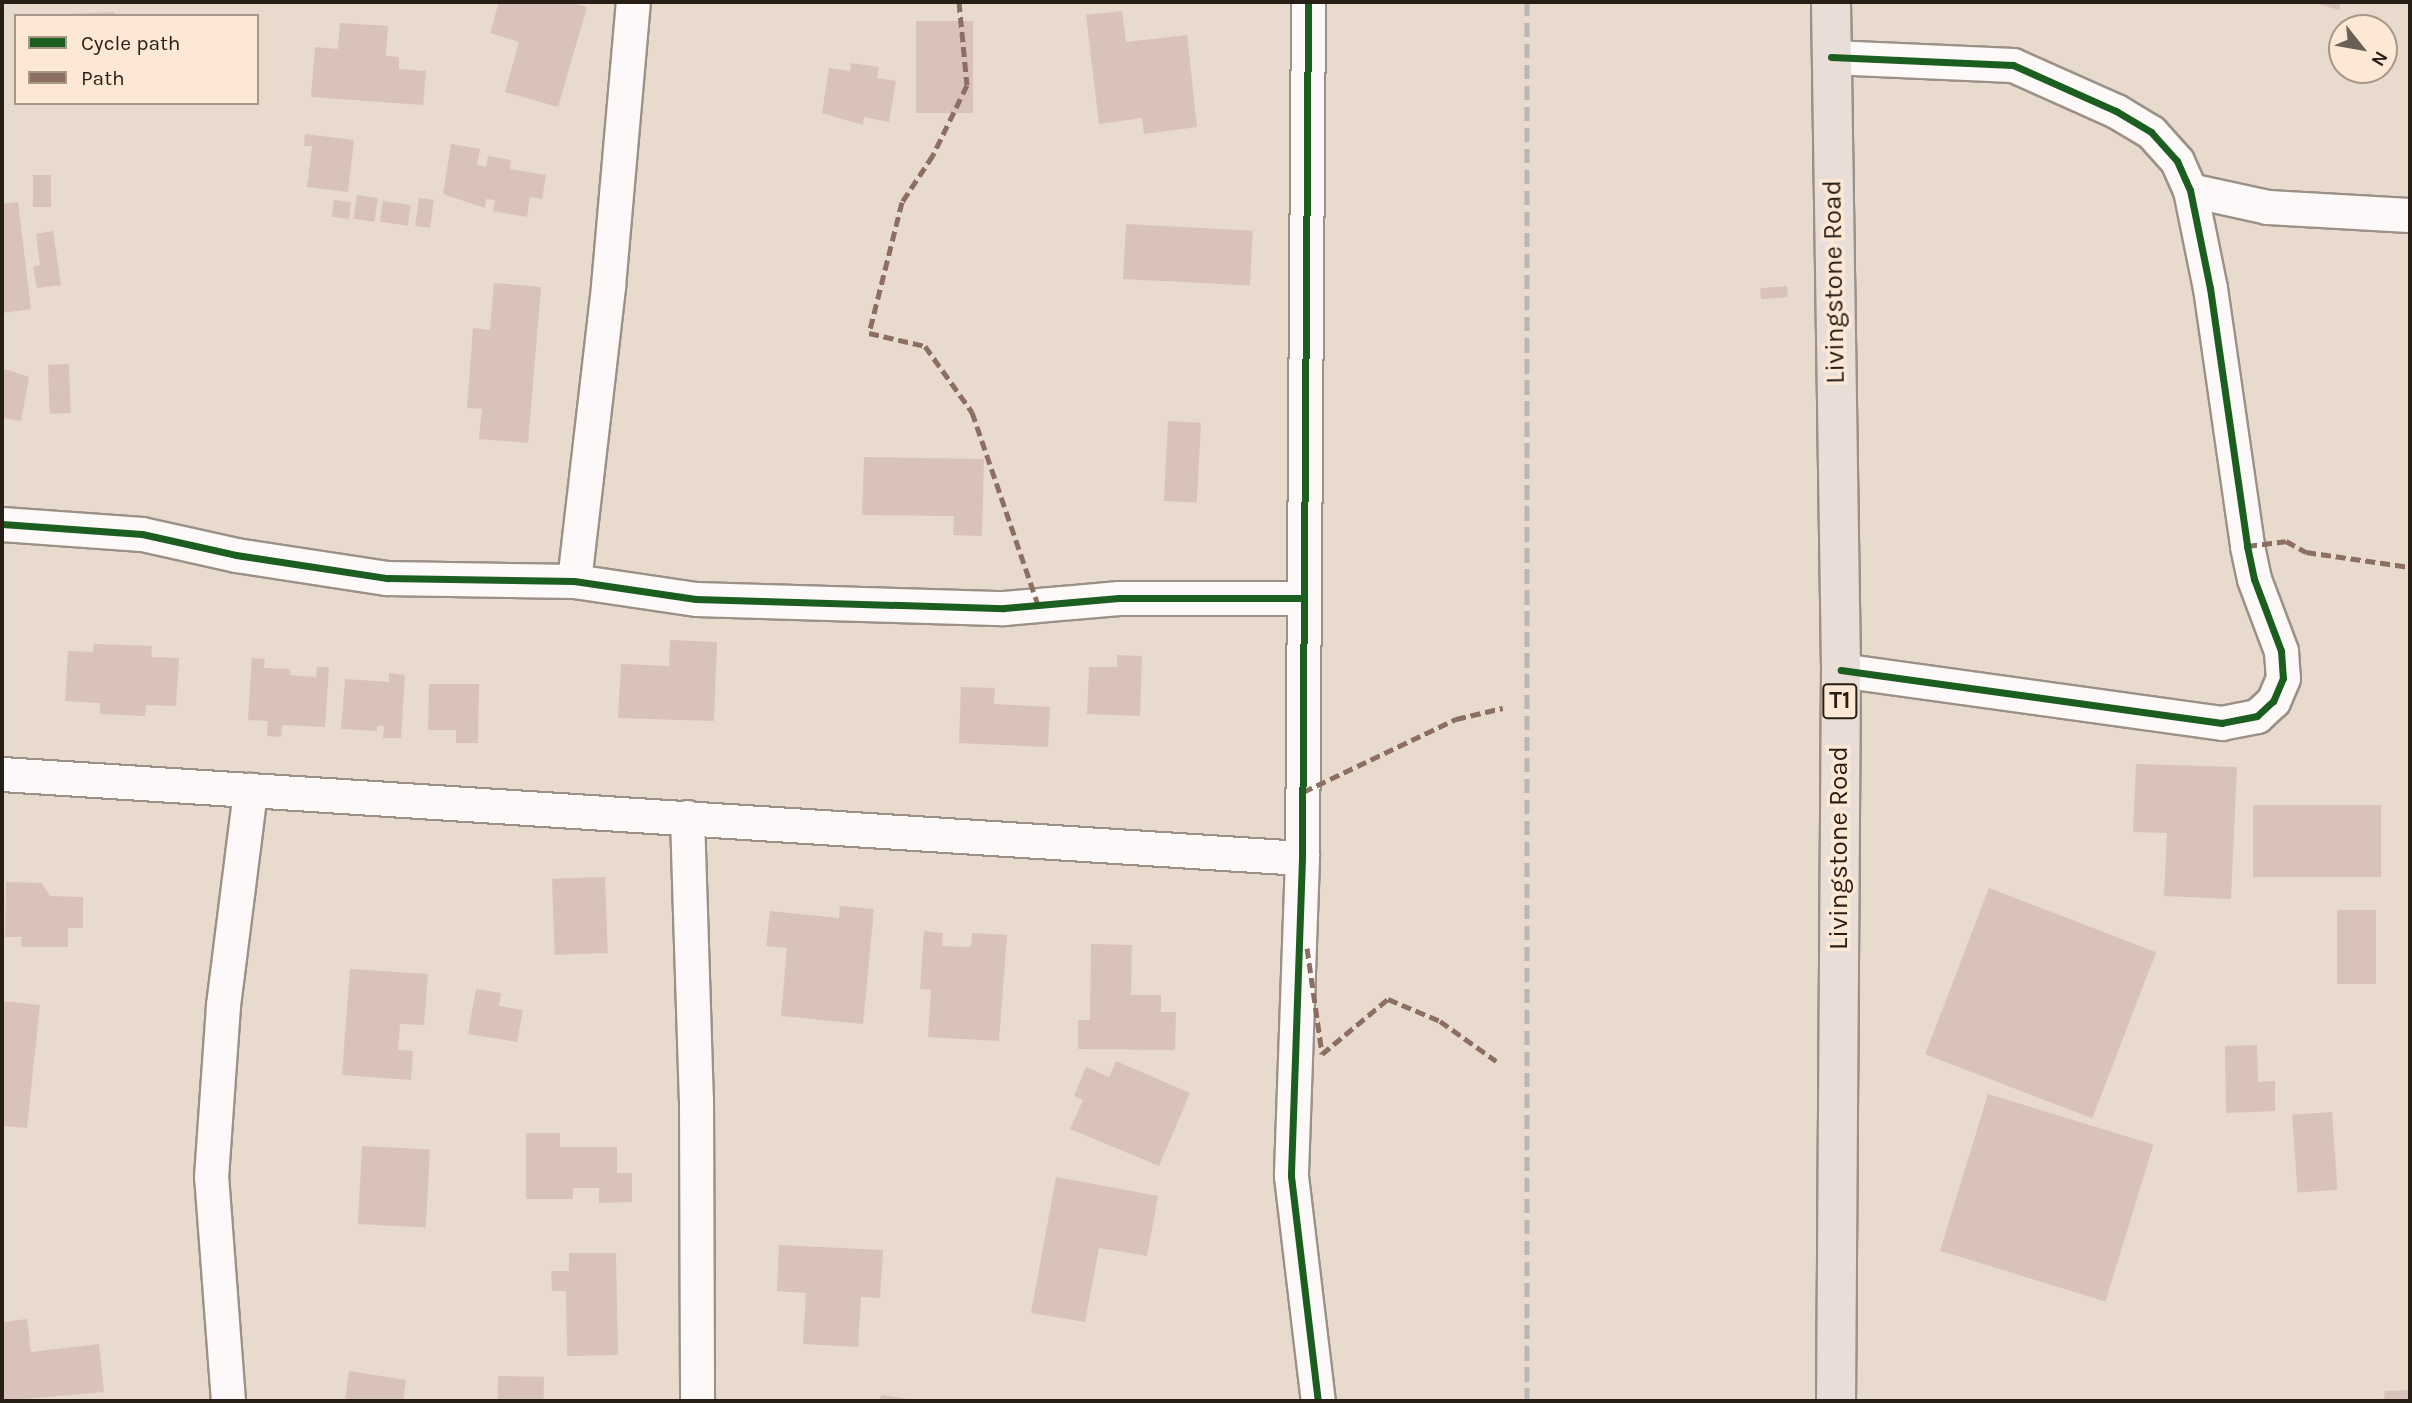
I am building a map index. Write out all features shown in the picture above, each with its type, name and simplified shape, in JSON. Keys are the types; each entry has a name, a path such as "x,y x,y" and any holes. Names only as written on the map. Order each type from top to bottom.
{"highway":[{"name":"Livingstone Road","path":"1831,2 1840,670 1836,1401"}],"street":[{"path":"574,581 608,286 633,2"},
{"path":"1308,2 1302,858 1291,1176 1318,1401"},
{"path":"1831,57 2012,65 2065,85 2151,132 2177,161 2190,190 2210,288 2247,546 2254,579 2281,651 2283,678 2273,701 2257,716 2222,723 1840,670"},
{"path":"2190,190 2267,206 2410,215"},
{"path":"2,524 142,534 236,555 387,578 574,581 696,599 1004,608 1119,598 1304,598"},
{"path":"2,774 1302,858"},
{"path":"228,1401 211,1165 223,1005 250,790"},
{"path":"687,817 696,1098 697,1401"}],"building":[{"path":"499,2 570,2 587,7 558,107 505,92 519,42 490,33"},
{"path":"2312,2 2341,2 2339,10"},
{"path":"1122,11 1126,42 1187,35 1197,127 1144,134 1142,118 1099,124 1086,15"},
{"path":"114,12 114,14 66,14"},
{"path":"916,21 973,21 973,113 916,113"},
{"path":"340,23 388,26 386,56 399,57 399,69 426,71 423,105 311,97 315,47 338,49"},
{"path":"851,63 879,67 877,78 896,81 889,122 864,117 863,125 822,113 829,68 850,71"},
{"path":"305,134 354,140 348,192 307,187 312,146 304,146"},
{"path":"451,144 480,149 477,165 486,167 488,156 511,160 510,169 546,175 542,199 530,197 527,217 493,211 495,200 486,199 485,208 443,194"},
{"path":"33,175 51,175 51,207 33,207"},
{"path":"357,195 378,198 374,222 354,219"},
{"path":"419,198 434,200 430,228 415,226"},
{"path":"334,200 351,202 349,219 332,217"},
{"path":"383,201 411,205 408,226 380,222"},
{"path":"18,202 31,309 2,313 2,204"},
{"path":"1126,224 1253,231 1250,286 1123,279"},
{"path":"53,231 61,285 37,288 33,267 40,265 36,234"},
{"path":"494,283 541,287 528,443 479,439 482,409 467,408 473,328 490,330"},
{"path":"1787,286 1788,297 1761,299 1760,288"},
{"path":"69,364 71,413 50,414 48,365"},
{"path":"2,368 29,377 21,421 2,418"},
{"path":"1168,421 1201,423 1197,503 1164,501"},
{"path":"864,457 984,459 982,536 953,535 954,516 862,515"},
{"path":"670,640 717,642 714,721 618,718 621,664 669,666"},
{"path":"94,644 152,646 151,657 179,658 176,706 146,705 145,716 100,714 100,703 65,701 68,651 93,652"},
{"path":"1117,655 1142,656 1140,716 1087,714 1089,667 1117,667"},
{"path":"252,658 265,659 264,668 290,669 290,675 316,677 317,667 329,667 325,727 282,725 281,737 267,736 268,721 248,720"},
{"path":"389,673 405,675 401,738 383,738 384,726 377,726 377,731 341,729 345,679 389,682"},
{"path":"429,684 479,684 478,743 456,743 456,730 428,730"},
{"path":"961,687 995,688 994,704 1050,707 1048,747 959,743"},
{"path":"2136,764 2237,767 2231,899 2164,896 2167,833 2133,832"},
{"path":"2253,805 2381,805 2381,877 2253,877"},
{"path":"605,877 608,953 555,955 552,879"},
{"path":"6,882 42,883 50,896 83,897 83,928 68,928 68,947 21,947 22,937 5,937"},
{"path":"1989,888 2156,952 2092,1118 1925,1054"},
{"path":"840,906 874,909 863,1024 781,1016 787,948 766,946 770,911 839,918"},
{"path":"2337,910 2376,910 2376,984 2337,984"},
{"path":"924,931 943,933 942,946 971,947 972,933 1007,935 999,1041 928,1037 931,990 920,989"},
{"path":"1091,944 1132,945 1131,995 1161,995 1161,1012 1176,1012 1175,1050 1078,1049 1078,1020 1090,1020"},
{"path":"350,969 428,974 424,1025 400,1024 398,1050 413,1051 411,1080 342,1075"},
{"path":"476,989 501,993 499,1006 523,1010 517,1042 468,1034"},
{"path":"2,1001 40,1005 27,1128 2,1126"},
{"path":"2257,1045 2258,1082 2275,1081 2275,1111 2226,1113 2225,1046"},
{"path":"1116,1061 1190,1093 1159,1166 1070,1129 1083,1100 1074,1096 1086,1067 1109,1077"},
{"path":"1988,1094 2153,1145 2105,1301 1940,1251"},
{"path":"2332,1112 2337,1190 2298,1193 2292,1115"},
{"path":"526,1133 560,1133 560,1147 617,1147 617,1173 632,1173 632,1202 599,1203 599,1188 573,1188 573,1199 526,1199"},
{"path":"362,1146 430,1150 426,1227 358,1224"},
{"path":"1056,1177 1158,1196 1147,1256 1099,1248 1085,1322 1031,1313"},
{"path":"779,1245 883,1250 880,1298 861,1297 858,1347 803,1344 806,1293 777,1291"},
{"path":"569,1253 616,1253 618,1355 567,1356 566,1291 552,1291 551,1271 569,1271"},
{"path":"27,1319 31,1352 99,1344 104,1392 2,1401 2,1322"},
{"path":"349,1371 406,1380 403,1401 345,1401"},
{"path":"498,1376 544,1377 544,1401 498,1401"},
{"path":"2410,1390 2410,1401 2383,1401 2385,1391"},
{"path":"881,1395 916,1400 916,1401 880,1401"}],"railway":[{"path":"1527,2 1527,1401"}],"marked path":[{"path":"959,2 967,85 933,155 902,202 869,333 925,346 972,412 1038,605"},
{"path":"2247,546 2286,541 2306,552 2410,567"},
{"path":"1303,792 1456,719 1503,708"},
{"path":"1307,948 1322,1054 1388,999 1440,1021 1496,1061"}],"cycle path":[{"path":"1308,2 1302,858 1291,1176 1318,1401"},
{"path":"1831,57 2013,65 2116,111 2151,132 2177,161 2190,190 2210,288 2247,546 2254,579 2281,651 2283,678 2273,701 2257,716 2222,723 1841,670"},
{"path":"2,524 142,534 236,555 387,578 574,581 696,599 1004,608 1119,598 1304,598"}]}
